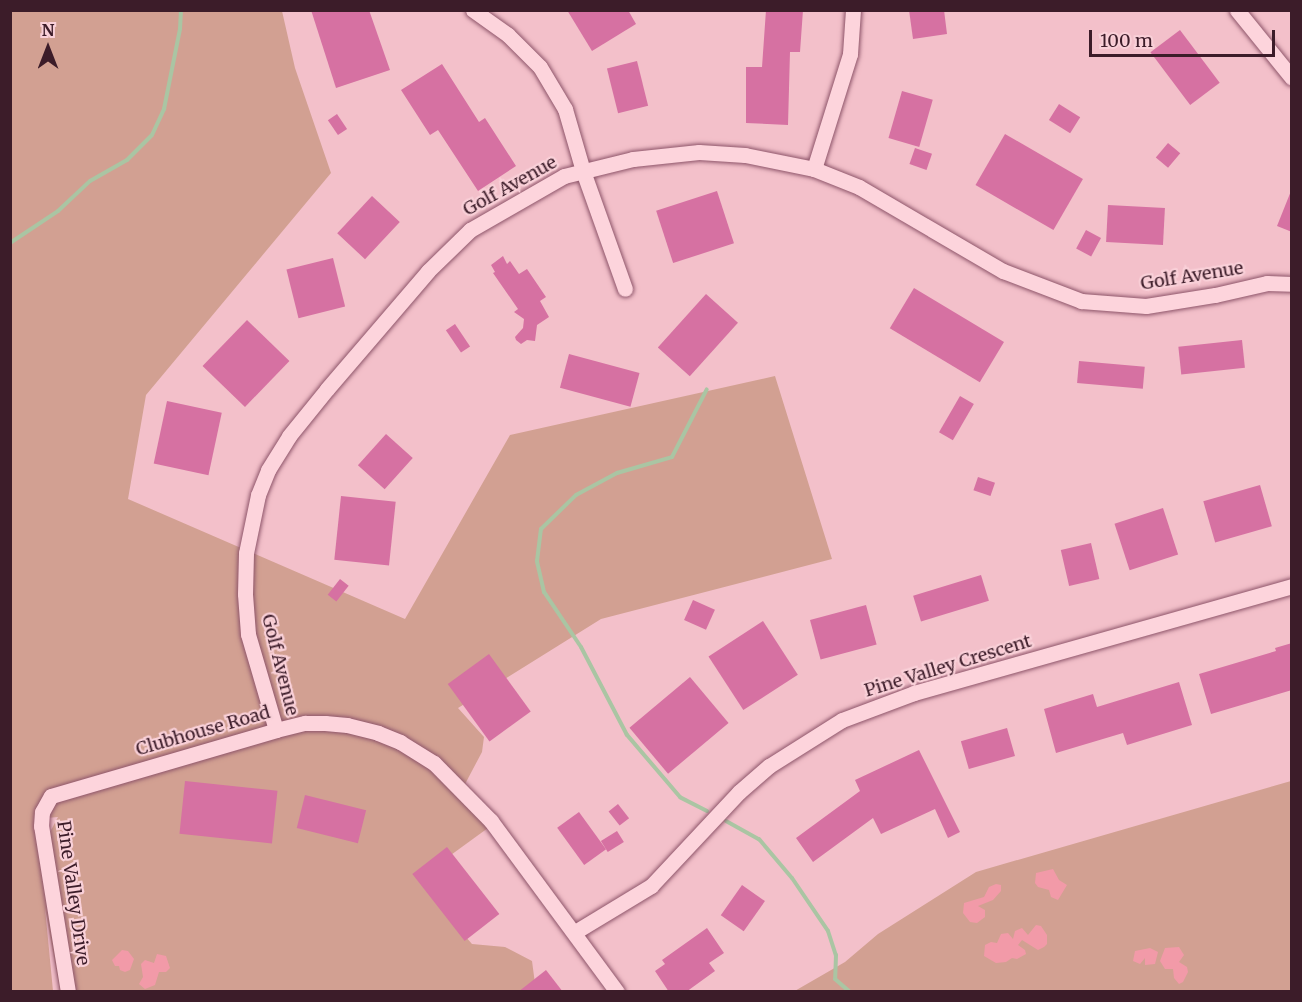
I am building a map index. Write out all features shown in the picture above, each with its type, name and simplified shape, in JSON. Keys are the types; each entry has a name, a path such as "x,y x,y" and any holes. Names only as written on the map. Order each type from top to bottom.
{"street":[{"path":"473,10 508,35 540,67 565,109 583,171 625,289"},
{"path":"814,169 850,54 854,10"},
{"path":"1237,10 1292,78"},
{"name":"Golf Avenue","path":"276,730 248,634 245,594 246,553 258,495 268,470 289,436 327,388 428,271 470,230 564,176 633,159 699,152 745,155 814,169 859,187 1003,271 1081,301 1146,306 1215,296 1268,283 1292,284"},
{"name":"Pine Valley Crescent","path":"575,932 651,886 739,792 769,766 842,720 914,693 1292,586"},
{"name":"Clubhouse Road","path":"45,802 56,792 305,723 347,725 400,742 434,763 491,821 617,992"},
{"name":"Pine Valley Drive","path":"45,802 41,825 68,992"}],"shaded area":[{"path":"10,11 282,11 295,68 331,173 146,395 128,499 405,619 510,435 775,376 832,559 601,619 458,708 484,737 482,752 464,786 488,828 444,860 452,921 472,944 505,947 532,961 536,991 60,991 45,908 53,991 11,991","holes":["58,817 39,853 35,819"]},
{"path":"1291,781 1291,991 793,992 845,962 878,934 976,872"}],"sand":[{"path":"1053,869 1059,880 1067,885 1058,900 1051,897 1049,890 1038,887 1035,883 1036,873"},
{"path":"996,884 1001,885 1001,891 993,900 978,906 985,910 985,917 977,923 970,922 963,913 964,903 984,897 989,887"},
{"path":"1036,925 1041,926 1047,935 1047,944 1044,947 1038,950 1022,940 1018,945 1025,950 1026,954 1017,959 1012,958 1006,962 996,963 984,956 985,945 991,942 997,943 1001,934 1008,933 1013,939 1015,931 1022,928 1028,935"},
{"path":"1179,947 1184,955 1179,962 1187,967 1188,972 1183,982 1179,984 1174,978 1173,969 1165,969 1160,961 1165,948"},
{"path":"1150,948 1158,952 1155,964 1145,965 1145,958 1140,964 1133,961 1135,951"},
{"path":"122,950 128,951 134,959 130,970 125,972 120,970 119,966 115,966 112,960"},
{"path":"157,954 166,956 170,968 166,972 159,972 155,985 145,989 139,984 143,977 141,964 145,960 154,963"}],"building":[{"path":"311,10 369,10 390,70 336,88"},
{"path":"567,10 628,10 636,24 592,51"},
{"path":"766,10 803,10 800,52 790,52 788,125 746,123 746,67 762,67"},
{"path":"909,10 944,10 947,34 913,39"},
{"path":"1180,30 1220,83 1190,105 1150,52"},
{"path":"637,61 648,106 618,113 607,68"},
{"path":"442,64 479,122 485,118 516,166 478,191 438,130 430,135 401,90"},
{"path":"902,91 933,100 919,147 888,138"},
{"path":"1059,104 1080,117 1070,133 1049,120"},
{"path":"337,114 347,129 338,135 328,120"},
{"path":"1005,134 1083,179 1053,230 976,185"},
{"path":"1168,143 1180,153 1168,168 1156,158"},
{"path":"915,148 932,154 926,170 909,164"},
{"path":"717,191 734,243 673,263 656,211"},
{"path":"1292,192 1292,232 1277,226"},
{"path":"372,196 400,222 365,259 337,233"},
{"path":"1108,205 1165,208 1163,245 1106,242"},
{"path":"1086,230 1101,238 1091,257 1076,249"},
{"path":"503,256 507,264 510,261 519,274 527,269 546,297 540,301 549,317 537,325 535,341 527,340 521,344 516,340 515,337 523,328 524,319 514,312 518,309 493,273 495,272 491,265"},
{"path":"333,258 345,307 299,318 286,270"},
{"path":"914,288 1004,342 980,382 890,328"},
{"path":"706,294 738,323 690,376 658,348"},
{"path":"247,320 289,361 245,407 203,366"},
{"path":"455,324 470,346 461,353 446,330"},
{"path":"1242,340 1245,368 1181,375 1178,347"},
{"path":"569,354 640,373 630,407 560,388"},
{"path":"1079,361 1145,367 1143,389 1077,383"},
{"path":"960,396 974,404 953,440 939,432"},
{"path":"167,401 222,413 208,475 154,464"},
{"path":"386,434 413,458 385,489 358,465"},
{"path":"978,477 995,483 990,496 973,490"},
{"path":"1260,485 1272,526 1215,543 1203,501"},
{"path":"341,496 396,502 389,565 334,560"},
{"path":"1163,508 1178,555 1130,570 1114,524"},
{"path":"1091,543 1099,579 1069,586 1061,550"},
{"path":"981,575 989,601 921,622 913,596"},
{"path":"340,579 349,586 336,602 328,595"},
{"path":"693,600 715,610 706,630 684,620"},
{"path":"866,605 877,645 821,660 810,620"},
{"path":"763,621 798,675 743,710 708,656"},
{"path":"1292,643 1292,690 1211,714 1199,674 1276,651 1275,648"},
{"path":"489,654 531,711 489,741 448,684"},
{"path":"690,677 729,723 668,774 629,728"},
{"path":"1179,682 1192,725 1127,745 1123,733 1056,753 1044,709 1093,694 1097,707"},
{"path":"1007,728 1015,756 969,769 961,741"},
{"path":"919,750 960,832 948,838 935,809 881,834 873,818 813,862 796,838 860,791 855,780"},
{"path":"185,781 277,791 272,843 179,834"},
{"path":"305,795 366,810 358,843 297,828"},
{"path":"618,804 629,818 620,826 609,811"},
{"path":"579,812 606,849 584,865 557,828"},
{"path":"617,831 624,842 608,852 601,841"},
{"path":"447,847 499,914 465,941 412,874"},
{"path":"742,885 765,901 744,931 721,915"},
{"path":"707,928 724,953 709,963 715,971 686,992 669,992 655,971 665,964 662,960"},
{"path":"546,970 563,992 518,992"}],"waterway":[{"path":"10,243 58,211 90,181 127,160 152,135 164,109 180,29 181,10"},
{"path":"707,389 672,457 617,473 576,495 541,529 537,561 544,592 581,647 627,735 680,797 707,811"},
{"path":"726,821 759,839 792,878 828,931 836,955 835,979 850,992"}]}
